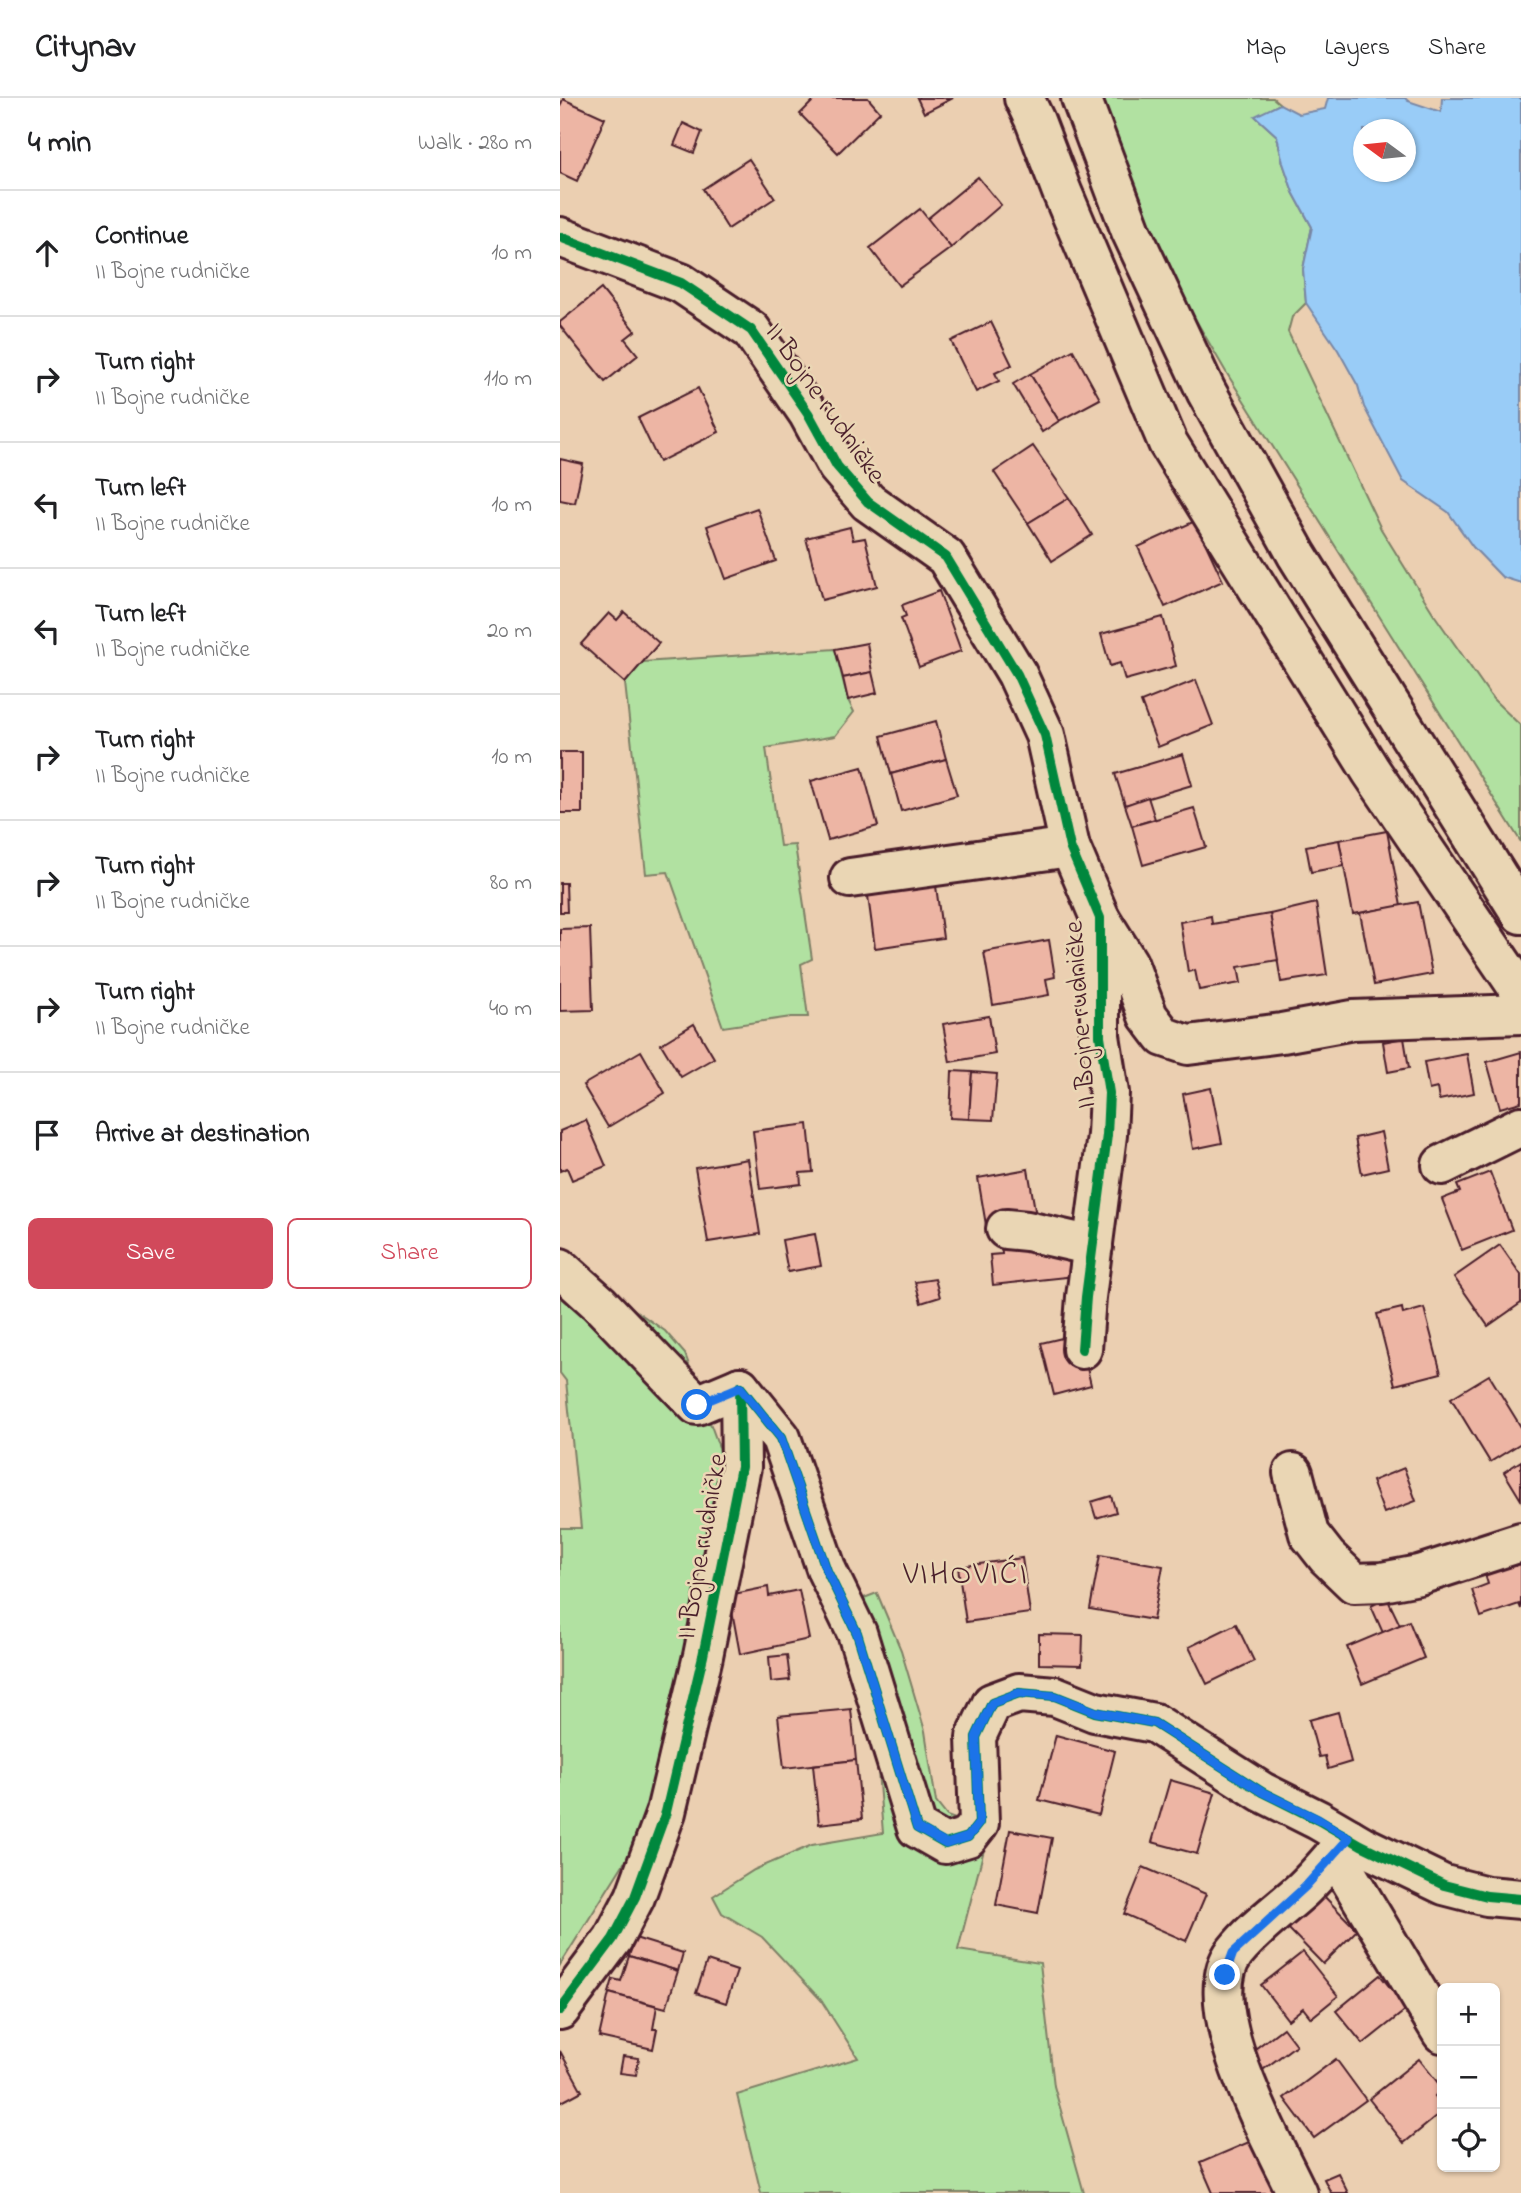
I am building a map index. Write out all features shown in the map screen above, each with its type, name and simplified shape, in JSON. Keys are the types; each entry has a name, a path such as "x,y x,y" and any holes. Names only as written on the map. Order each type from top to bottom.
{"street":[{"path":"1024,98 1168,443 1371,771 1521,992"},
{"path":"1081,98 1131,231 1206,391 1297,555 1521,914"},
{"name":"II Bojne rudničke","path":"560,237 681,283 751,330 808,413 837,466 868,502 946,557 1017,674 1045,735 1070,847 1100,918 1128,962 1148,1016 1164,1037 1188,1045 1282,1033 1353,1020 1521,1014"},
{"path":"850,878 1070,847"},
{"name":"II Bojne rudničke","path":"1082,1349 1107,1135 1109,1093 1100,1036 1100,918"},
{"path":"1442,1164 1521,1126"},
{"path":"1006,1230 1027,1231 1093,1246"},
{"path":"560,1268 598,1303 697,1405 740,1387 781,1438 827,1571 857,1633 917,1828 946,1844 968,1837 979,1823 976,1737 992,1703 1019,1693 1055,1696 1096,1712 1154,1723 1262,1792 1318,1819 1341,1847 1348,1874 1437,2025"},
{"name":"II Bojne rudničke","path":"560,2010 612,1939 635,1897 666,1812 703,1656 741,1467 740,1387"},
{"path":"1293,1473 1309,1534 1327,1557 1354,1583 1419,1576 1521,1542"},
{"path":"1341,1847 1444,1885 1487,1896 1521,1899"},
{"path":"1297,2193 1243,2079 1224,2015 1225,1975 1233,1953 1305,1887 1341,1847"}],"green space":[{"path":"1087,98 1273,98 1280,104 1256,117 1277,136 1293,192 1312,227 1303,269 1306,303 1292,317 1288,332 1381,529 1435,616 1493,699 1521,726 1521,842 1226,372 1144,231"},
{"path":"835,649 848,700 854,712 835,736 766,748 780,846 795,845 812,959 801,964 808,1017 723,1027 668,872 646,874 625,683 643,662"},
{"path":"560,1258 665,1331 685,1354 720,1450 749,1490 645,1880 624,1863 560,1965 560,1528 581,1528 566,1381 560,1373"},
{"path":"877,1593 901,1650 925,1731 936,1802 947,1816 963,1822 994,1811 958,1950 1040,1963 1054,2086 1084,2193 761,2193 737,2095 858,2058 821,2000 762,1937 722,1913 713,1896 754,1870 812,1845 883,1833 864,1598"}],"water":[{"path":"1328,98 1405,98 1441,112 1442,98 1521,98 1521,583 1502,577 1473,547 1448,512 1403,481 1364,407 1358,386 1338,350 1306,303 1303,269 1312,227 1293,192 1277,136 1255,116 1280,104 1299,114 1325,109"}],"building":[{"path":"816,98 868,98 880,112 838,153 800,114"},
{"path":"917,98 953,98 924,113"},
{"path":"563,99 605,118 577,181 560,173 560,107"},
{"path":"683,123 702,132 694,153 674,145"},
{"path":"749,159 775,198 728,229 703,189"},
{"path":"978,177 1001,205 951,248 927,219"},
{"path":"920,209 951,248 899,286 870,248"},
{"path":"601,289 635,331 625,339 638,355 605,382 560,326 560,322"},
{"path":"991,322 1012,365 995,373 999,381 976,392 951,341"},
{"path":"1073,350 1100,399 1059,421 1030,374"},
{"path":"1030,374 1059,421 1042,432 1013,384"},
{"path":"698,388 719,432 659,462 638,418"},
{"path":"1033,446 1069,498 1028,523 994,472"},
{"path":"560,459 583,464 575,503 560,500"},
{"path":"1069,498 1092,535 1052,561 1028,523"},
{"path":"757,508 776,561 726,579 707,526"},
{"path":"1195,521 1223,581 1165,607 1138,547"},
{"path":"850,527 853,540 865,538 877,586 822,600 806,538"},
{"path":"939,591 961,651 919,667 901,618 906,616 902,605"},
{"path":"624,612 659,643 625,683 581,644 609,613 617,620"},
{"path":"1163,617 1176,666 1125,680 1120,663 1110,666 1101,634"},
{"path":"867,643 872,672 843,678 835,649"},
{"path":"872,672 877,693 848,700 843,678"},
{"path":"1196,680 1213,725 1158,747 1141,702"},
{"path":"936,721 946,759 891,774 881,736"},
{"path":"560,752 582,752 582,813 560,813"},
{"path":"1183,754 1192,785 1125,805 1115,774"},
{"path":"946,759 957,795 901,811 891,774"},
{"path":"862,767 878,826 828,840 811,781"},
{"path":"1148,797 1155,819 1132,826 1125,805"},
{"path":"1194,808 1206,847 1143,865 1132,826"},
{"path":"1387,831 1401,906 1353,914 1339,840"},
{"path":"1339,840 1344,866 1311,872 1306,846"},
{"path":"560,883 566,883 567,912 560,912"},
{"path":"936,886 943,938 875,948 868,896"},
{"path":"1418,902 1432,974 1374,985 1360,913"},
{"path":"1316,903 1327,975 1281,982 1270,914"},
{"path":"1270,914 1278,960 1238,967 1241,983 1199,990 1195,970 1188,972 1180,922 1211,916 1212,924"},
{"path":"590,928 593,1010 560,1011 560,929"},
{"path":"1049,940 1055,977 1046,979 1049,995 993,1005 984,952"},
{"path":"989,1016 995,1054 950,1062 943,1024"},
{"path":"694,1024 714,1058 681,1077 661,1044"},
{"path":"1404,1038 1409,1068 1388,1072 1383,1042"},
{"path":"641,1051 665,1093 608,1127 583,1085"},
{"path":"1521,1052 1521,1102 1500,1108 1487,1062"},
{"path":"1467,1054 1474,1093 1439,1100 1437,1088 1429,1090 1424,1062"},
{"path":"952,1071 972,1072 969,1119 950,1118"},
{"path":"972,1072 997,1074 993,1120 969,1119"},
{"path":"1211,1088 1222,1143 1193,1149 1183,1094"},
{"path":"586,1120 606,1166 572,1180 567,1168 560,1171 560,1131"},
{"path":"808,1124 813,1172 800,1173 801,1184 760,1189 753,1131"},
{"path":"1381,1132 1388,1168 1362,1174 1355,1138"},
{"path":"748,1159 760,1234 708,1242 695,1168"},
{"path":"1028,1169 1036,1216 986,1225 978,1178"},
{"path":"1490,1172 1512,1230 1462,1250 1442,1199 1460,1192 1457,1185"},
{"path":"1070,1232 1075,1276 993,1285 990,1255 1002,1254 1001,1239"},
{"path":"815,1234 821,1266 788,1272 782,1240"},
{"path":"1500,1245 1521,1275 1521,1303 1488,1326 1454,1277"},
{"path":"935,1279 940,1297 921,1303 915,1282"},
{"path":"1402,1308 1403,1314 1424,1308 1441,1373 1395,1385 1377,1314"},
{"path":"1079,1334 1091,1385 1054,1395 1041,1343"},
{"path":"1489,1375 1521,1427 1521,1443 1490,1462 1451,1398"},
{"path":"1521,1461 1521,1500 1504,1472"},
{"path":"1404,1468 1416,1501 1384,1513 1372,1481"},
{"path":"1111,1496 1116,1512 1096,1518 1091,1502"},
{"path":"1100,1555 1163,1566 1153,1620 1090,1609"},
{"path":"1518,1556 1521,1563 1521,1609 1519,1604 1481,1617 1472,1590 1488,1584 1483,1568"},
{"path":"1022,1558 1030,1613 966,1622 958,1567"},
{"path":"768,1587 769,1596 799,1590 809,1639 740,1654 729,1595"},
{"path":"1387,1598 1400,1625 1383,1633 1371,1606"},
{"path":"1409,1621 1424,1658 1362,1684 1347,1647"},
{"path":"1236,1624 1254,1661 1207,1684 1189,1647"},
{"path":"1039,1634 1083,1635 1082,1665 1039,1664"},
{"path":"787,1655 790,1680 771,1682 769,1657"},
{"path":"851,1709 856,1760 784,1768 778,1716"},
{"path":"1338,1712 1351,1762 1328,1769 1325,1756 1319,1757 1309,1720"},
{"path":"1056,1735 1115,1751 1099,1815 1039,1800"},
{"path":"856,1760 862,1819 819,1824 813,1765"},
{"path":"1170,1780 1215,1793 1197,1854 1152,1842"},
{"path":"1010,1830 1052,1838 1038,1913 996,1905"},
{"path":"1143,1867 1206,1894 1186,1941 1124,1914"},
{"path":"1318,1890 1357,1930 1323,1964 1284,1924"},
{"path":"635,1938 683,1953 678,1971 629,1956"},
{"path":"1303,1952 1338,1996 1311,2018 1303,2008 1288,2020 1261,1985"},
{"path":"629,1956 678,1971 666,2008 609,1993 613,1979 621,1981"},
{"path":"707,1961 737,1971 726,2003 696,1993"},
{"path":"1380,1975 1407,2009 1363,2044 1336,2011"},
{"path":"609,1993 657,2006 653,2029 657,2029 653,2049 599,2037"},
{"path":"1283,2028 1296,2045 1256,2075 1243,2058"},
{"path":"560,2051 582,2091 560,2103"},
{"path":"623,2056 639,2058 636,2075 620,2073"},
{"path":"1336,2059 1366,2100 1314,2138 1284,2098"},
{"path":"1419,2059 1437,2082 1437,2116 1404,2143 1369,2099"},
{"path":"1256,2139 1280,2193 1213,2193 1200,2163"},
{"path":"1338,2173 1348,2193 1331,2193 1324,2179"}],"cycle path":[{"path":"560,237 681,283 751,330 808,413 837,466 868,502 946,557 1017,674 1045,735 1070,847 1100,918 1100,1036 1109,1093 1107,1135 1082,1349"},
{"path":"560,2010 613,1939 635,1897 666,1812 703,1656 741,1467 740,1387 781,1438 827,1571 857,1633 917,1828 945,1844 968,1837 979,1823 976,1737 992,1703 1019,1693 1055,1696 1095,1712 1154,1723 1262,1792 1361,1845 1444,1885 1487,1896 1521,1899"}],"district":[{"name":"VIHOVIĆI","path":"966,1572"}],"route":[{"path":"697,1405 740,1387 781,1438 827,1571 857,1633 917,1828 946,1844 968,1837 979,1823 976,1737 992,1703 1019,1693 1055,1696 1096,1712 1154,1723 1262,1792 1318,1819 1349,1838 1305,1887 1233,1953 1225,1975"}]}
